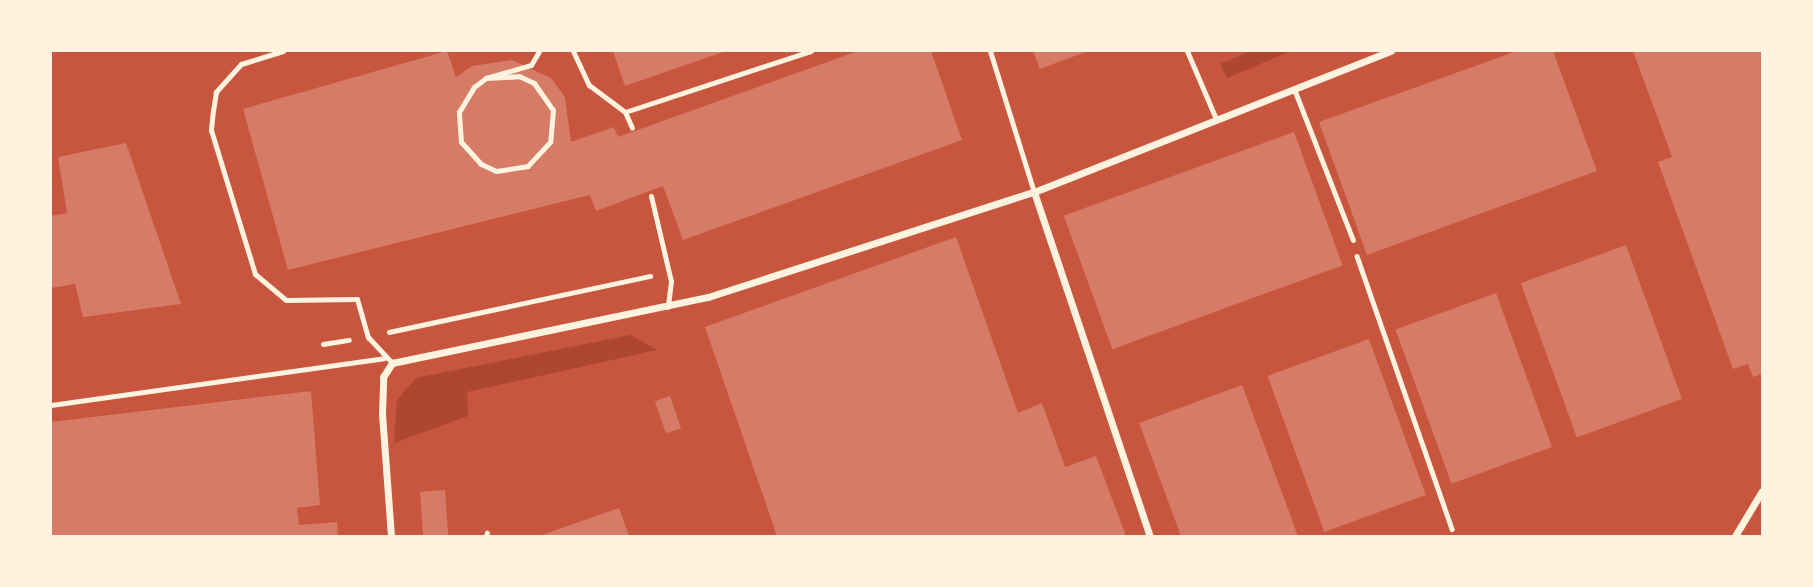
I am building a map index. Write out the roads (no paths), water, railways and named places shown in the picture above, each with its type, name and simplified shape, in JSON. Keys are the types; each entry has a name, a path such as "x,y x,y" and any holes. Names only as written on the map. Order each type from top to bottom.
{"street":[{"path":"391,536 383,401 383,377 388,361 668,307 1034,192 1391,51"},
{"path":"1034,192 1150,536"},
{"path":"1735,536 1762,491"}],"lane":[{"path":"283,51 241,64 227,76 216,92 211,130 255,274 286,300 357,299 368,337 388,361"},
{"path":"486,78 519,76 549,102 550,142 528,166 496,171 481,164 461,142 461,105 486,78 531,65 539,51"},
{"path":"573,51 589,85 625,112 632,128"},
{"path":"625,112 811,51"},
{"path":"990,51 1034,192"},
{"path":"1187,51 1216,119"},
{"path":"1294,89 1353,240"},
{"path":"651,196 671,281 668,307"},
{"path":"51,405 388,361"}]}
